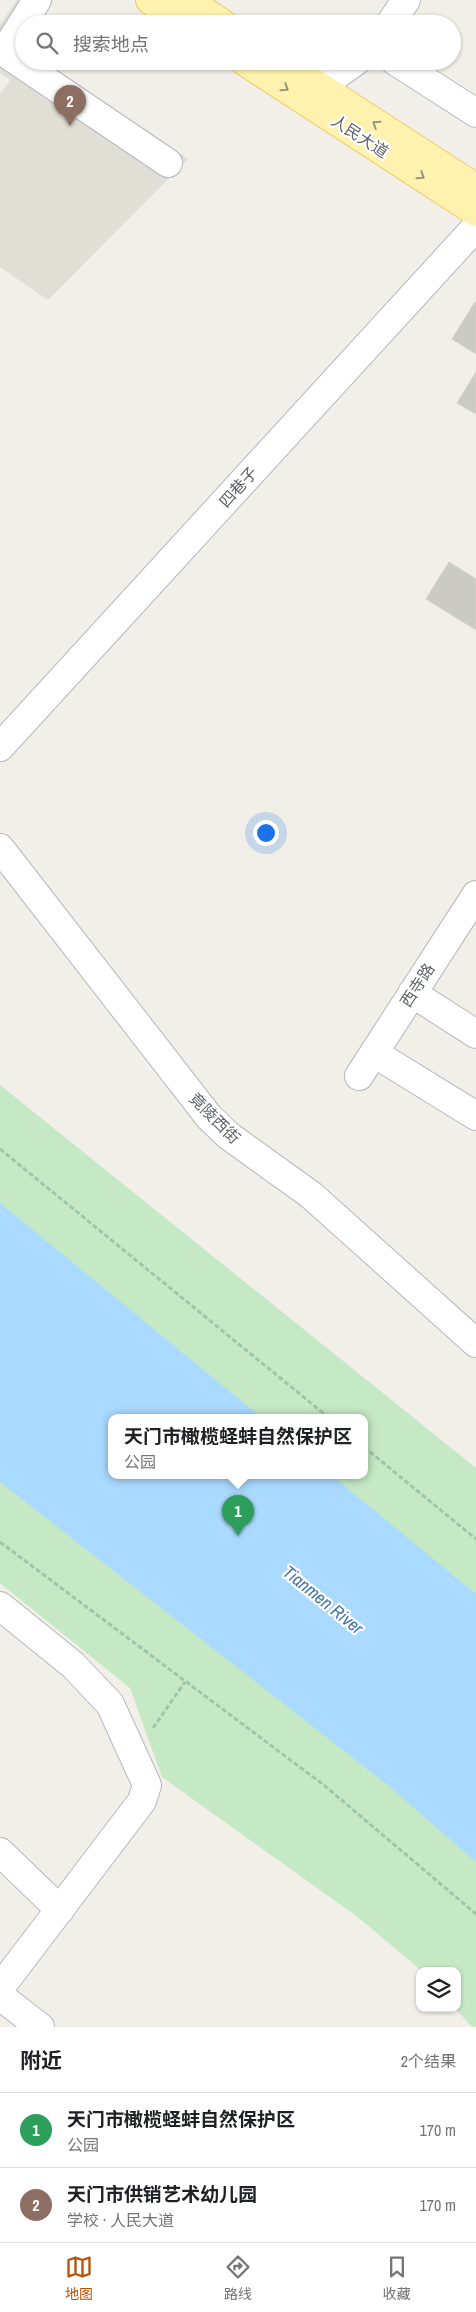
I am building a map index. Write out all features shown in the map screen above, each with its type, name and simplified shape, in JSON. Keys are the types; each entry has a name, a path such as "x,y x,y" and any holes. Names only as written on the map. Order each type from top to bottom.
{"main road":[{"path":"150,0 172,15"},
{"path":"187,0 210,15"},
{"name":"人民大道","path":"260,70 475,189"},
{"name":"人民大道","path":"294,70 475,189"}],"street":[{"path":"27,15 37,0"},
{"path":"396,15 406,0"},
{"path":"15,35 4,52 15,59"},
{"path":"31,70 168,163"},
{"path":"320,87 344,70"},
{"path":"409,70 476,113"},
{"name":"四巷子","path":"0,748 476,227"},
{"name":"竟陵西街","path":"0,848 209,1117 229,1136 311,1195 476,1343"},
{"name":"西寺路","path":"359,1076 476,895"},
{"path":"412,993 476,1034"},
{"path":"374,1053 476,1116"},
{"path":"0,1606 73,1665 110,1704 147,1785 142,1801 0,1988"},
{"path":"0,1852 60,1910"},
{"path":"0,1996 40,2027"}],"path":[{"path":"0,1149 324,1414"},
{"path":"368,1450 476,1539"},
{"path":"0,1542 325,1786 476,1914"},
{"path":"133,1756 185,1682"}],"shaded area":[{"path":"17,0 53,0 43,15 15,15 15,70 56,70 188,159 48,300 0,267 0,94 10,80 0,73 0,25"}],"green space":[{"path":"0,1085 476,1468 476,2027 472,2027 459,2012 461,2012 461,1967 417,1967 359,1918 162,1777 130,1688 0,1583"}],"water":[{"name":"Tianmen River","path":"0,1203 257,1414 108,1414 108,1479 336,1479 476,1594 476,1862 389,1786 0,1482"}],"building":[{"path":"476,302 476,354 452,339"},
{"path":"476,372 476,414 457,403"},
{"path":"449,562 476,579 476,630 426,599"}],"place":[{"name":"天门市供销艺术幼儿园","path":"70,126"},
{"name":"天门市橄榄蛏蚌自然保护区","path":"238,1536"}]}
